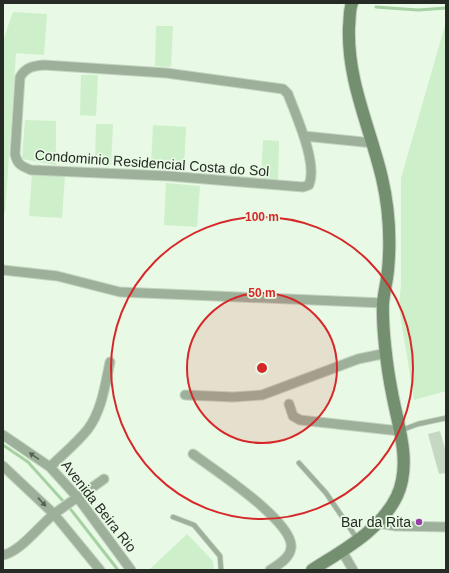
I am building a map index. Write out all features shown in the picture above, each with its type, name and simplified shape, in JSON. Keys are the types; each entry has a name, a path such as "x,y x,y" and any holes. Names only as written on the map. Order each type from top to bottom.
{"street":[{"path":"312,570 358,540 377,523 392,505 401,486 403,462 400,430 392,392 387,353 383,303 390,241 389,215 382,178 373,144 357,97 351,69 349,41 352,3"},
{"name":"Condominio Residencial Costa do Sol","path":"44,65 166,73 275,87 283,89 288,94 304,136 311,179 309,185 303,187 169,176 31,170 16,162 15,154 20,77 24,70 32,66 44,65"},
{"path":"304,136 373,144"},
{"path":"3,270 57,276 120,292 383,303"},
{"path":"185,395 233,397 262,395 358,359 387,353"},
{"path":"50,467 87,430 96,415 103,397 110,362"},
{"path":"289,404 293,416 300,420 400,430"},
{"name":"Avenida Beira Rio","path":"3,435 50,467 78,498 131,570"},
{"path":"193,454 258,502 284,528 291,541 291,549 283,560 270,570"},
{"path":"3,466 35,494 54,514 100,570"},
{"path":"3,555 8,554 16,548 54,514 104,479"},
{"path":"377,523 396,526 446,527"},
{"path":"342,551 353,570"}],"lane":[{"path":"400,430 418,424 446,418"},
{"path":"299,463 326,493 358,540"},
{"path":"173,517 194,525 220,556 221,570"}],"green space":[{"path":"13,12 47,14 44,55 16,53 5,213 3,213 3,41"},
{"path":"446,22 446,391 414,400 399,307 401,285 401,178"},
{"path":"156,26 173,26 171,67 155,66"},
{"path":"81,75 98,75 96,116 80,115"},
{"path":"25,120 56,121 56,165 22,159"},
{"path":"96,124 113,124 111,165 95,165"},
{"path":"153,125 186,127 184,169 151,167"},
{"path":"263,140 279,141 278,182 261,181"},
{"path":"32,174 65,176 62,218 29,216"},
{"path":"166,183 200,186 197,227 164,225"},
{"path":"187,534 213,561 214,570 149,570"}],"building":[{"path":"440,431 446,452 446,473 439,474 428,434"}],"waterway":[{"path":"376,7 418,10 446,8"},
{"path":"3,445 28,462 72,511 118,570"}],"place":[{"name":"Bar da Rita","path":"419,522"}]}
